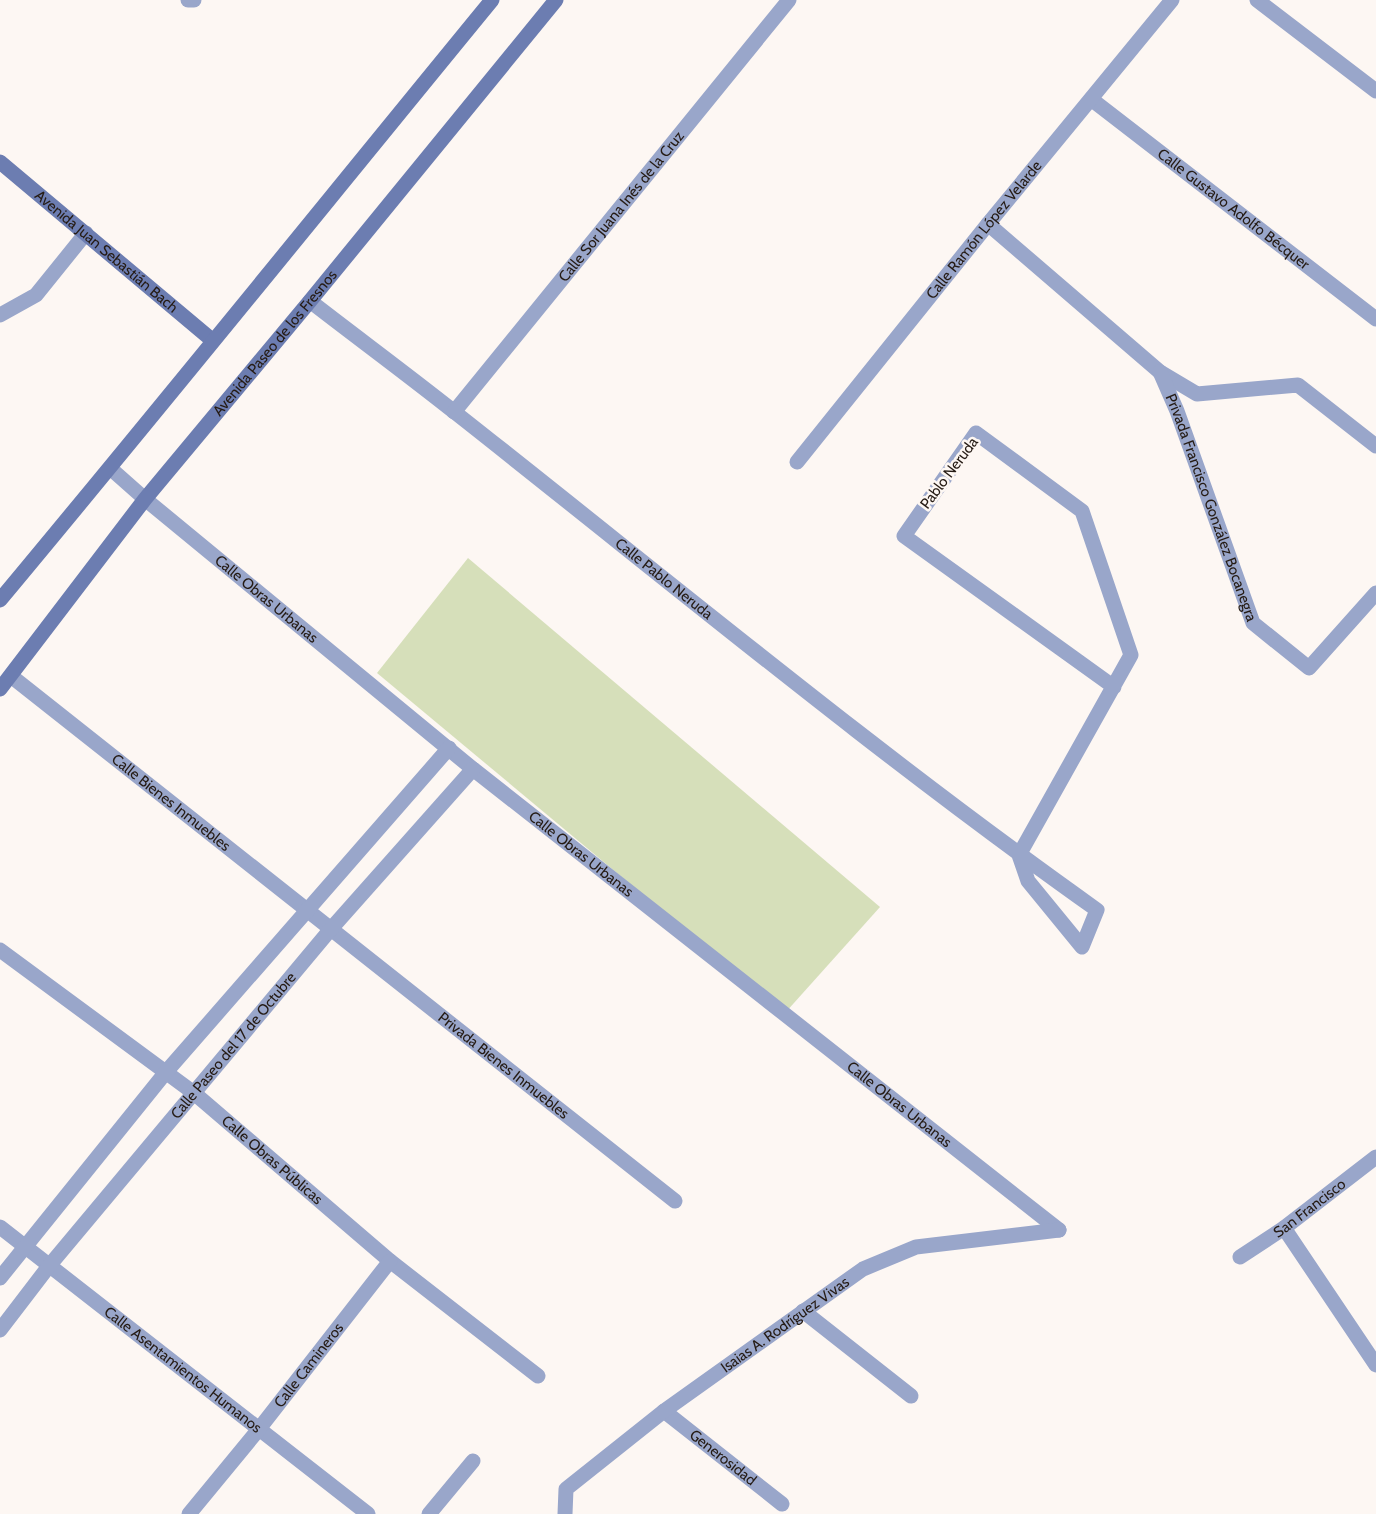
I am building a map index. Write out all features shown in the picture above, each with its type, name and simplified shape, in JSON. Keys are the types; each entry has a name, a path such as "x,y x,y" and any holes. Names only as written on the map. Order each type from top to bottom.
{"street":[{"path":"188,0 194,0"},
{"path":"0,600 492,0"},
{"name":"Avenida Paseo de los Fresnos","path":"0,689 145,499 556,0"},
{"name":"Calle Sor Juana Inés de la Cruz","path":"454,412 789,0"},
{"name":"Calle Ramón López Velarde","path":"797,462 988,224 1172,0"},
{"path":"1257,0 1376,90"},
{"name":"Calle Gustavo Adolfo Bécquer","path":"1091,98 1376,319"},
{"name":"Avenida Juan Sebastián Bach","path":"0,162 212,340"},
{"name":"Privada Francisco González Bocanegra","path":"988,224 1160,372 1197,394 1298,385 1376,446"},
{"path":"0,315 36,295 86,233"},
{"name":"Calle Pablo Neruda","path":"310,301 454,412 789,678 1019,855 1098,910 1082,947 1028,881 1019,855"},
{"name":"Privada Francisco González Bocanegra","path":"1160,372 1180,420 1253,623 1309,668 1376,592"},
{"name":"Pablo Neruda","path":"1019,855 1114,687 1131,655 1082,512 976,433 904,536 1114,687"},
{"name":"Calle Obras Urbanas","path":"110,468 145,499 473,768 1059,1230"},
{"name":"Calle Bienes Inmuebles","path":"11,676 330,930"},
{"name":"Calle Paseo del 17 de Octubre","path":"0,1278 166,1072 449,748"},
{"name":"Calle Paseo del 17 de Octubre","path":"0,1330 49,1266 330,930 473,768"},
{"name":"Privada Bienes Inmuebles","path":"330,930 675,1201"},
{"name":"Calle Obras Públicas","path":"0,950 194,1093 390,1261 538,1376"},
{"name":"San Francisco","path":"1240,1257 1284,1228 1376,1157"},
{"name":"Calle Asentamientos Humanos","path":"0,1227 368,1514"},
{"path":"1284,1228 1376,1365"},
{"name":"Isaias A. Rodríguez Vivas","path":"565,1514 566,1489 664,1412 863,1269 916,1247 1059,1230"},
{"name":"Calle Camineros","path":"189,1514 390,1261"},
{"path":"803,1312 911,1396"},
{"name":"Generosidad","path":"664,1412 782,1504"},
{"path":"429,1514 473,1461"}],"green space":[{"path":"468,558 880,907 785,1013 377,673"}]}
